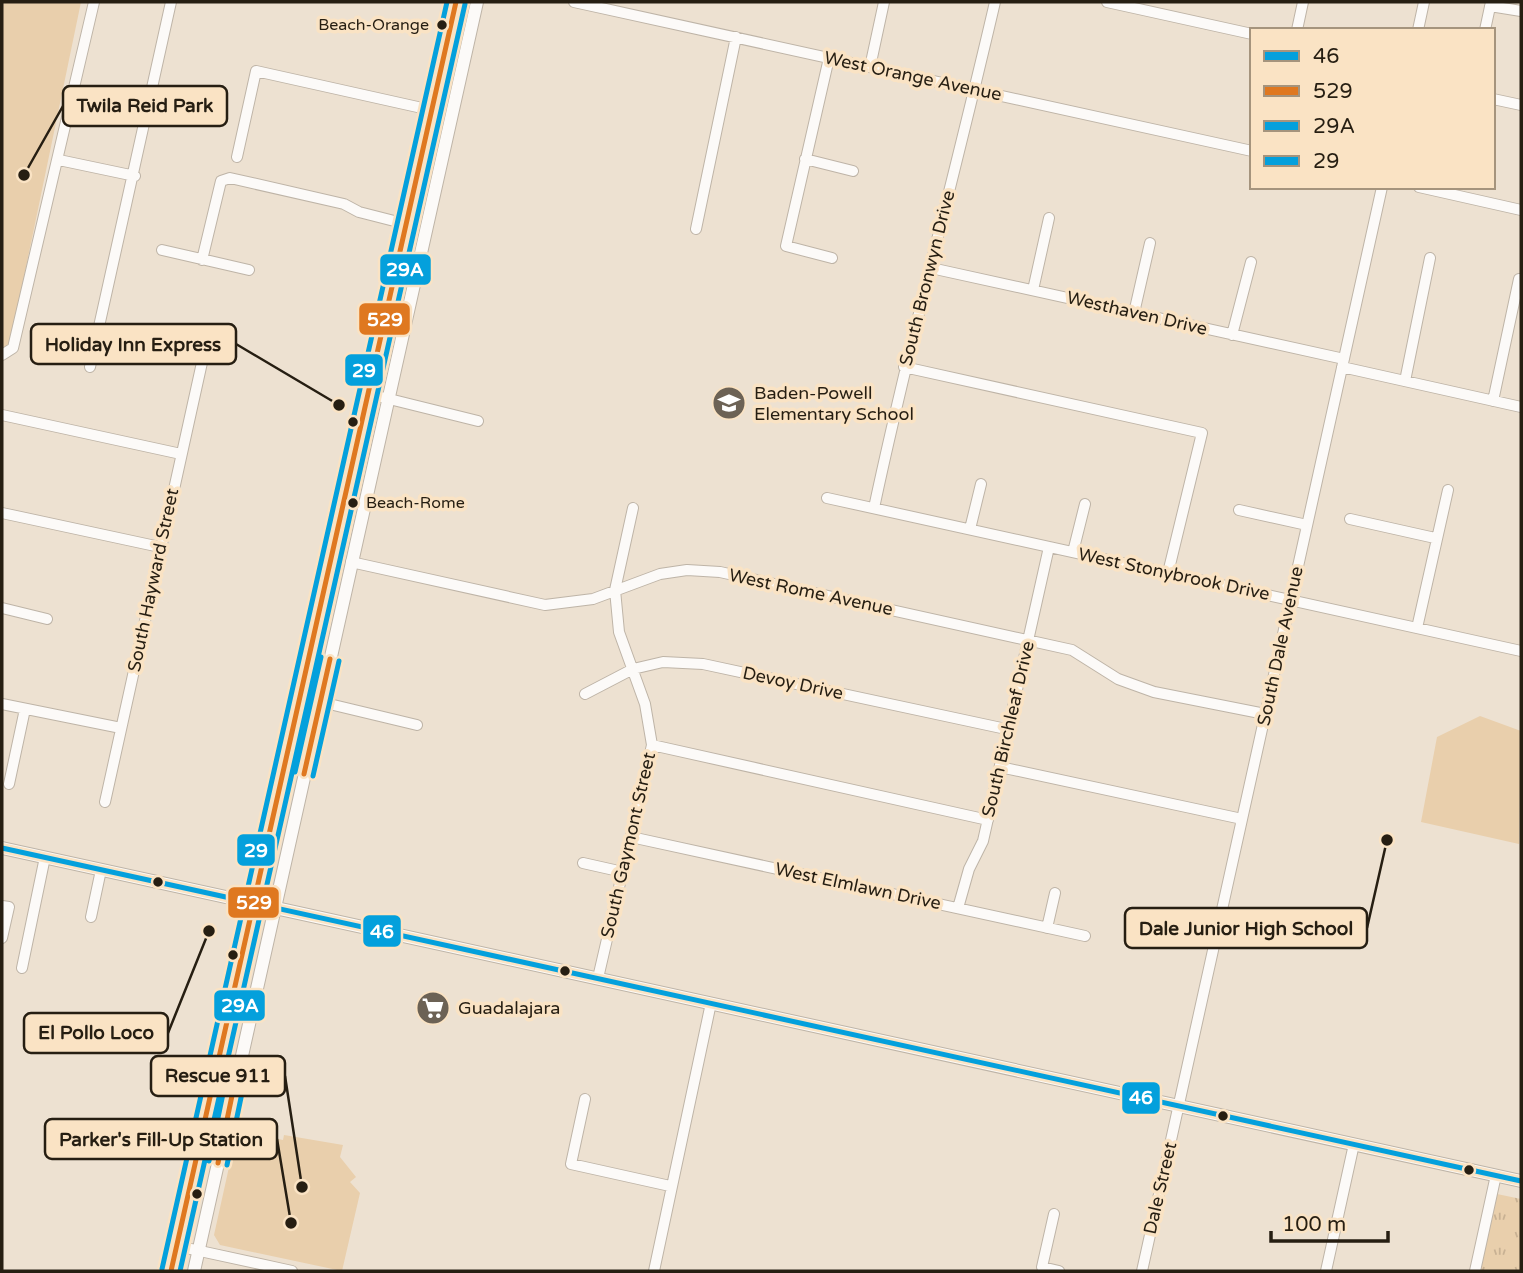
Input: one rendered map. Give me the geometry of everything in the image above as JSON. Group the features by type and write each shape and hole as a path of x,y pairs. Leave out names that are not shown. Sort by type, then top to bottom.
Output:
{"main road":[{"path":"171,1271 251,903 369,394 456,2"},
{"path":"194,1271 386,398 477,2"},
{"path":"2,848 1521,1181"}],"street":[{"path":"2,355 13,348 94,2"},
{"path":"90,367 135,176 171,2"},
{"name":"West Orange Avenue","path":"574,2 629,8 736,37 1250,150"},
{"path":"870,67 884,2"},
{"name":"South Bronwyn Drive","path":"874,508 904,367 931,268 995,2"},
{"path":"1107,2 1250,34"},
{"path":"1297,28 1303,2"},
{"path":"1418,28 1424,2"},
{"path":"1485,28 1491,4 1521,11"},
{"path":"696,229 736,37"},
{"path":"829,58 786,246 832,258"},
{"path":"237,157 256,71 431,110"},
{"path":"1495,99 1521,105"},
{"path":"805,159 853,171"},
{"path":"59,160 135,176"},
{"path":"202,260 221,181 230,178 344,204 359,212 406,224"},
{"name":"South Dale Avenue","path":"1178,1105 1382,189"},
{"path":"1428,189 1521,210"},
{"path":"1033,290 1049,218"},
{"path":"1133,313 1150,243"},
{"path":"162,250 248,270"},
{"path":"1405,381 1430,258"},
{"path":"1232,335 1251,262"},
{"name":"Westhaven Drive","path":"931,268 1232,335 1405,381 1521,407"},
{"path":"1493,401 1519,279"},
{"name":"South Hayward Street","path":"105,802 203,358"},
{"path":"904,367 1202,433 1168,573"},
{"path":"369,394 478,421"},
{"path":"2,415 181,454"},
{"path":"970,529 981,484"},
{"path":"1417,628 1435,538 1448,490"},
{"name":"West Stonybrook Drive","path":"827,498 1520,651"},
{"path":"1073,552 1085,504"},
{"name":"South Gaymont Street","path":"598,978 652,744 645,704 619,632 615,590 633,508"},
{"path":"1238,510 1307,525"},
{"path":"2,513 160,547"},
{"path":"1350,519 1435,538"},
{"name":"South Birchleaf Drive","path":"958,908 988,820 1006,729 1049,547"},
{"name":"West Rome Avenue","path":"351,562 545,605 593,599 660,574 720,572 1072,650 1118,679 1154,692 1265,714"},
{"path":"2,608 47,619"},
{"path":"1520,651 1521,638"},
{"name":"Devoy Drive","path":"585,694 633,669 663,662 703,664 1006,729"},
{"path":"321,702 417,725"},
{"path":"2,704 121,729"},
{"path":"9,783 25,709"},
{"path":"652,744 988,820"},
{"path":"1000,768 1242,819"},
{"name":"West Elmlawn Drive","path":"631,837 1085,936"},
{"path":"22,968 45,858"},
{"path":"583,863 623,872"},
{"path":"90,917 101,870"},
{"path":"1047,928 1055,893"},
{"path":"2,906 9,907 2,938"},
{"path":"654,1271 711,1003"},
{"path":"585,1099 571,1164 670,1186"},
{"name":"Dale Street","path":"1142,1271 1178,1105"},
{"path":"1326,1271 1354,1144"},
{"path":"1475,1271 1496,1175"},
{"path":"1054,1214 1042,1267 1059,1271"},
{"path":"177,1245 292,1271"}],"green space":[{"path":"2,2 81,2 9,349 2,348"},
{"path":"1480,716 1521,731 1519,844 1421,822 1437,737"},
{"path":"259,1128 267,1130 269,1137 283,1140 284,1135 343,1145 340,1157 356,1177 350,1182 360,1193 342,1271 220,1245 214,1235 235,1140 245,1135 254,1137"},
{"path":"1497,1194 1521,1199 1521,1271 1480,1271"}],"transit line":[{"name":"29","path":"162,1269 447,2"},
{"name":"529","path":"171,1271 456,2"},
{"name":"29A","path":"180,1271 465,4"},
{"name":"29","path":"295,772 321,657"},
{"name":"529","path":"304,774 330,659"},
{"name":"29A","path":"313,776 339,661"},
{"name":"46","path":"2,848 1521,1181"},
{"name":"29","path":"209,1161 230,1060"},
{"name":"529","path":"218,1163 239,1062"},
{"name":"29A","path":"227,1165 248,1064"}],"place":[{"name":"Beach-Orange","path":"442,25"},
{"name":"Twila Reid Park","path":"24,175"},
{"name":"Baden-Powell Elementary School","path":"729,403"},
{"name":"Holiday Inn Express","path":"339,405"},
{"name":"Beach-Rome","path":"353,503"},
{"name":"Dale Junior High School","path":"1387,840"},
{"name":"El Pollo Loco","path":"209,931"},
{"name":"Guadalajara","path":"433,1008"},
{"name":"Rescue 911","path":"302,1187"},
{"name":"Parker's Fill-Up Station","path":"291,1223"}]}
